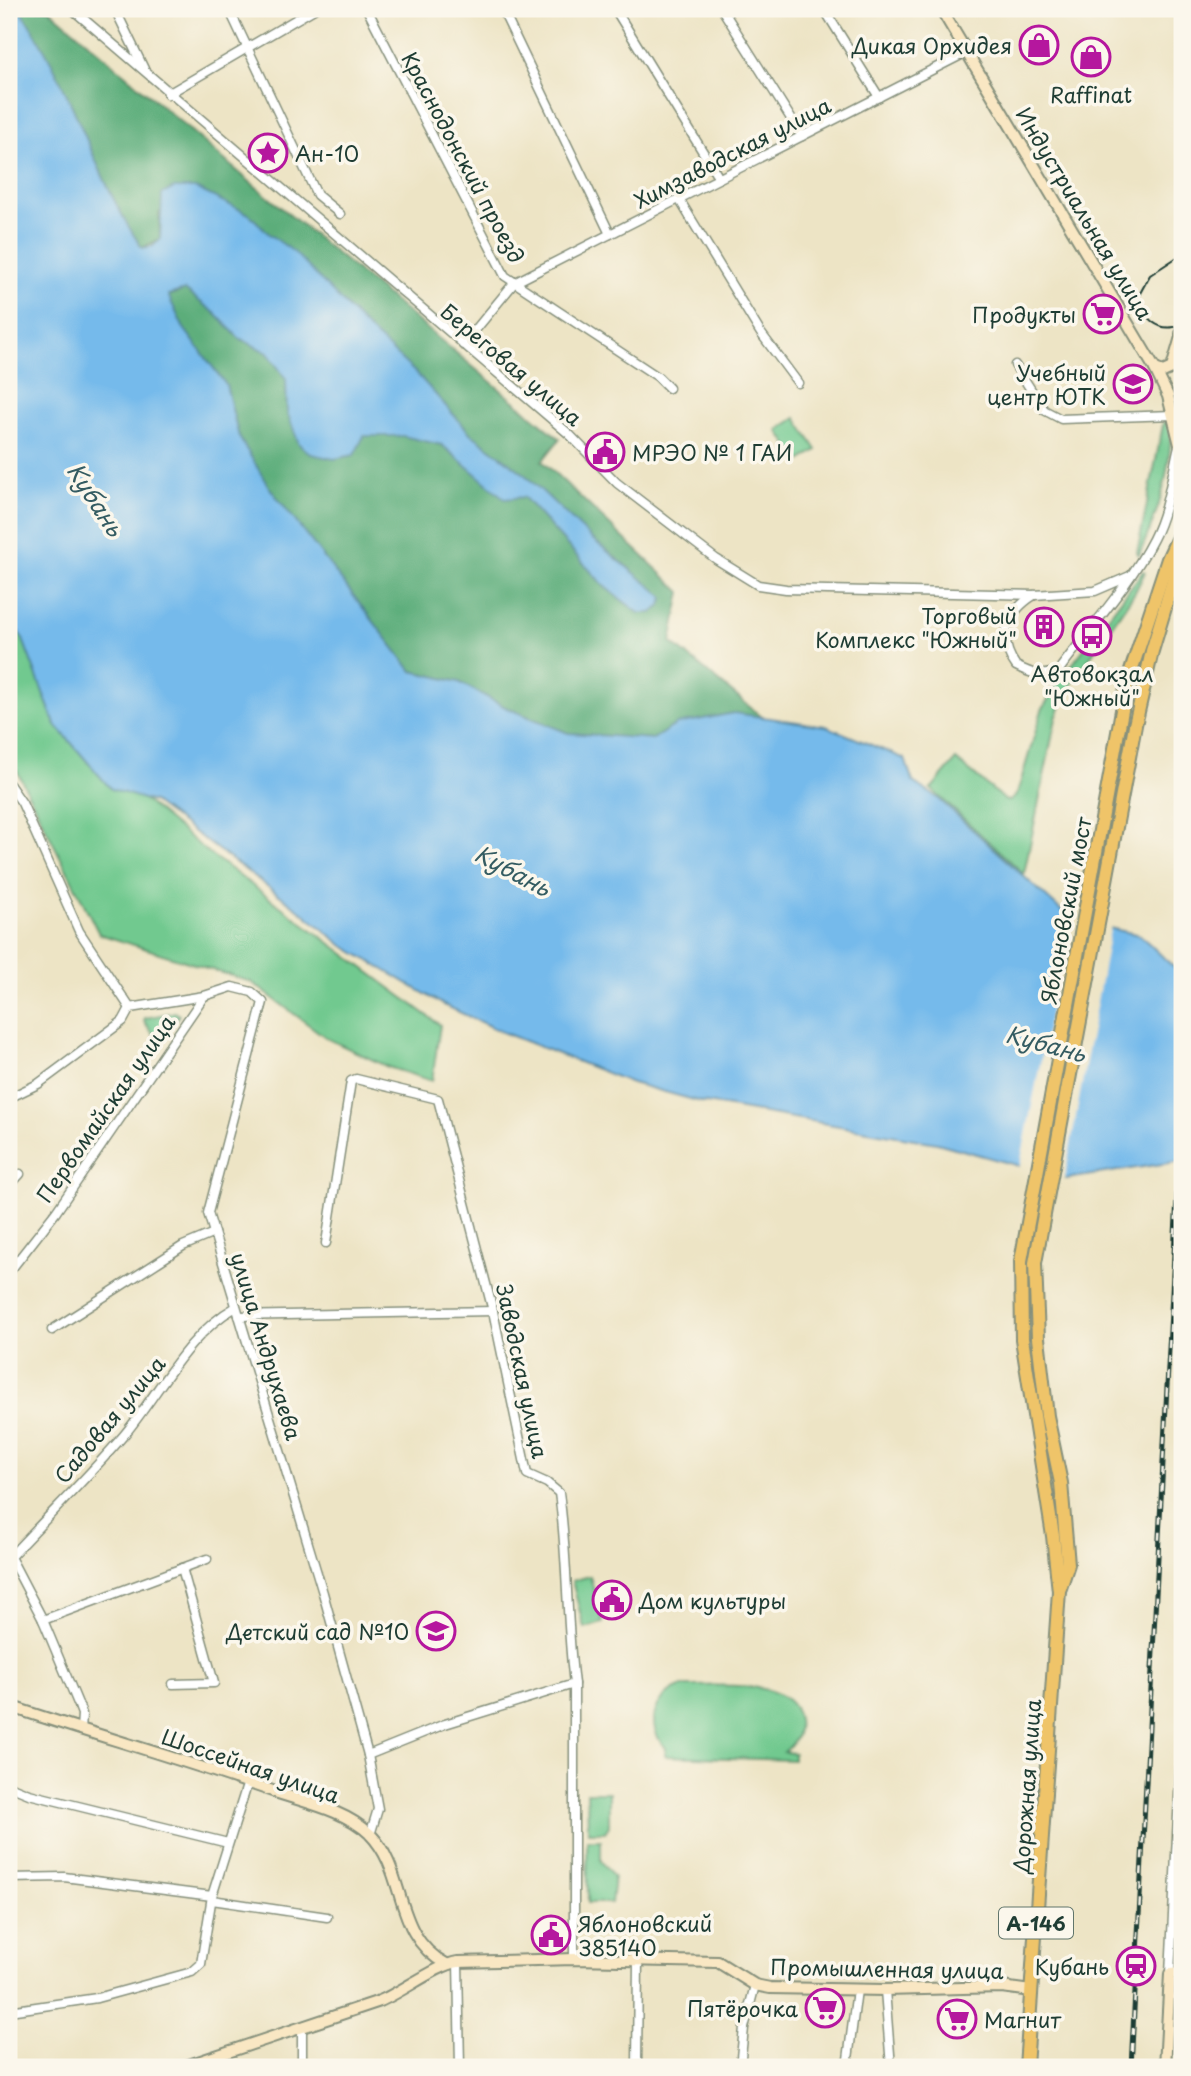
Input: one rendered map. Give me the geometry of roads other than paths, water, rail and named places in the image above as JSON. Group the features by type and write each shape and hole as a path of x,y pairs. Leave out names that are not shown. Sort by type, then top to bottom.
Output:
{"main road":[{"name":"Индустриальная улица","path":"941,9 1155,369 1178,412 1181,449"},
{"path":"1155,369 1163,372 1172,368 1182,334"},
{"path":"1182,334 1182,348"},
{"name":"Яблоновский мост","path":"1022,1339 1021,1261 1127,683 1168,559 1182,529"},
{"name":"Яблоновский мост","path":"1038,1338 1035,1263 1042,1215 1054,1172 1131,742 1152,651 1182,551"},
{"name":"Дорожная улица","path":"1038,1338 1047,1416 1061,1483 1068,1564 1059,1591"},
{"name":"Дорожная улица","path":"1022,1339 1054,1536 1059,1591 1026,2067"},
{"name":"Шоссейная улица","path":"9,1706 333,1812 370,1835 383,1853 413,1934 423,1948 452,1963"},
{"name":"Промышленная улица","path":"452,1963 574,1959 718,1962 755,1985 857,1990 1002,1987 1031,1991"},
{"path":"183,2067 399,1993 452,1963"},
{"path":"1165,2067 1170,1974 1182,1973"}],"street":[{"name":"Береговая улица","path":"72,9 168,94 569,434 617,483 707,552 758,585 786,589 1034,596 1105,588 1130,576"},
{"path":"115,9 147,75"},
{"path":"229,9 317,195 340,214"},
{"path":"168,94 314,9"},
{"name":"Краснодонский проезд","path":"367,9 505,276 514,284"},
{"path":"502,9 610,234"},
{"path":"614,9 719,178"},
{"path":"722,9 802,136"},
{"path":"824,9 879,97"},
{"name":"Химзаводская улица","path":"463,345 514,284 967,52"},
{"path":"679,199 760,331 798,383"},
{"path":"514,284 522,286 647,369 669,388"},
{"path":"1015,365 1044,410 1060,419 1178,412"},
{"path":"1034,596 1016,610 1009,621 1005,640 1016,666 1038,675 1059,670 1130,576 1153,539 1165,510 1181,449"},
{"path":"1086,591 1097,598 1102,611"},
{"path":"9,784 22,803 79,931 130,1009 123,1021 38,1084 9,1098"},
{"name":"улица Андрухаева","path":"130,1009 204,996 232,986 252,992 263,1002 208,1213 323,1593 368,1755 377,1809 370,1835"},
{"name":"Первомайская улица","path":"9,1272 56,1212 204,996"},
{"name":"Заводская улица","path":"326,1243 351,1081 356,1079 438,1099 494,1311 527,1474 547,1483 559,1493 565,1532 569,1642 574,1684 574,1959"},
{"path":"9,1186 20,1174"},
{"path":"52,1330 183,1246 214,1233"},
{"name":"Садовая улица","path":"9,1556 124,1435 199,1336 217,1317 236,1307"},
{"path":"239,1316 494,1311"},
{"path":"9,1556 43,1620 79,1706 81,1730"},
{"path":"43,1620 207,1559"},
{"path":"173,1684 214,1683 182,1567"},
{"path":"368,1755 445,1724 574,1684"},
{"path":"1170,1974 1182,1735"},
{"path":"9,2011 97,1998 192,1972 201,1964 212,1898 248,1782"},
{"path":"9,1786 29,1794 228,1843"},
{"path":"9,1878 64,1877 327,1917"},
{"path":"638,1960 638,2067"},
{"path":"452,1963 460,2067"},
{"path":"740,2067 744,2028 755,1985"},
{"path":"847,2067 857,1990"},
{"path":"884,1990 891,2067"},
{"path":"302,2028 302,2067"}],"water":[{"name":"Кубань","path":"9,9 19,9 54,67 109,190 142,248 153,246 160,239 162,194 174,188 195,188 249,214 269,234 294,252 368,329 418,375 470,433 522,472 591,538 664,597 660,607 651,613 639,613 605,587 524,497 505,499 442,445 403,436 364,436 354,455 334,459 311,454 299,444 287,412 286,379 268,353 239,338 215,313 185,290 168,295 183,327 226,385 239,437 269,487 412,671 459,682 507,708 568,733 653,739 677,724 734,713 826,726 905,759 913,782 938,798 1064,913 1100,926 1140,935 1182,975 1182,1161 1066,1179 937,1143 701,1102 632,1083 502,1032 444,1005 342,945 301,911 153,802 111,789 55,724 22,637 9,620"}],"tram line":[{"path":"1182,254 1150,275 1139,295 1143,311 1153,322 1166,327 1182,324"}],"railway":[{"path":"1131,2067 1182,1103"}],"place":[{"name":"Дикая Орхидея","path":"1039,45"},
{"name":"Raffinat","path":"1091,57"},
{"name":"Ан-10","path":"268,153"},
{"name":"Продукты","path":"1103,314"},
{"name":"Учебный центр ЮТК","path":"1133,384"},
{"name":"МРЭО № 1 ГАИ","path":"605,452"},
{"name":"Торговый Комплекс \"Южный\"","path":"1044,627"},
{"name":"Автовокзал \"Южный\"","path":"1092,636"},
{"name":"Дом культуры","path":"612,1600"},
{"name":"Детский сад №10","path":"436,1631"},
{"name":"Яблоновский 385140","path":"551,1935"},
{"name":"Кубань","path":"1136,1966"},
{"name":"Пятёрочка","path":"825,2008"},
{"name":"Магнит","path":"957,2019"}]}
